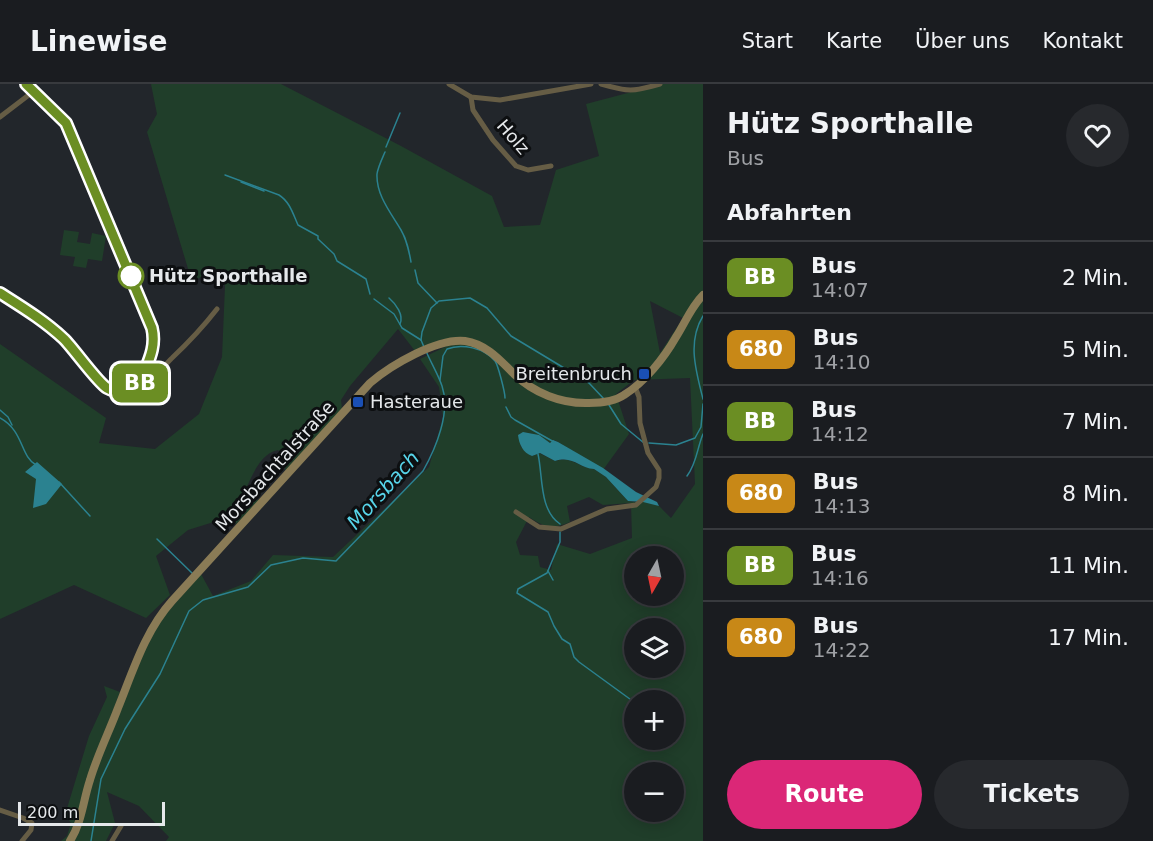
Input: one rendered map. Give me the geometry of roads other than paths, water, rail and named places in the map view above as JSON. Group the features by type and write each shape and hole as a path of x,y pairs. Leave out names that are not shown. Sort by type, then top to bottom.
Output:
{"main road":[{"name":"Morsbachtalstraße","path":"70,841 79,823 90,778 143,646 166,608 370,383 394,365 426,350 454,342 471,342 498,357 517,377 539,392 565,401 603,403 614,401 635,387 665,353 691,309 703,295"}],"street":[{"path":"0,293 32,313 57,333 105,387 119,392 129,390 140,383 152,354 154,341 152,328 66,123 26,84"},
{"name":"Holz","path":"449,84 471,97 500,100 591,84"},
{"path":"601,84 639,91 660,84"},
{"path":"0,117 34,91"},
{"name":"Holz","path":"471,97 473,110 493,140 513,163 528,170 551,166"},
{"path":"140,383 146,385 151,382 171,359 195,338 217,309"},
{"path":"516,512 540,526 561,529 607,509 632,507 656,487 659,471 645,443 639,420 639,397 635,387"},
{"path":"0,810 32,823 31,830 22,841"},
{"path":"112,841 121,826"}],"water":[{"path":"523,432 539,435 550,443 553,440 558,442 603,468 636,492 657,502 659,506 628,501 606,477 594,469 567,460 555,461 540,453 529,455 519,442 518,435"},
{"path":"37,462 62,484 46,504 33,508 36,479 25,472"}],"waterway":[{"path":"386,147 400,113"},
{"path":"385,152 379,166 377,182 385,204 405,238 411,262"},
{"path":"225,175 283,198 291,208 298,225 318,236 318,239 334,254 337,261 366,279 370,294"},
{"path":"241,182 264,191"},
{"path":"415,270 418,283 437,303"},
{"path":"389,298 400,313 400,324"},
{"name":"Morsbach","path":"424,347 421,340 422,332 431,308 439,301 470,298 487,308 511,336 589,383 604,399"},
{"path":"374,299 394,314 402,328 421,340"},
{"name":"Morsbach","path":"703,316 698,326 694,346 694,357 703,399"},
{"path":"440,380 443,356 447,349 472,348 485,353 495,361 505,398"},
{"name":"Morsbach","path":"91,841 101,779 125,729 160,674 189,611 203,600 248,587 271,565 303,558 336,561 423,471 441,430 445,407 439,377 426,351"},
{"name":"Morsbach","path":"649,443 676,445 695,438 701,427 703,404"},
{"name":"Morsbach","path":"609,405 621,424 644,443"},
{"path":"506,407 515,420 554,442"},
{"path":"0,410 8,417 12,425"},
{"path":"0,418 14,430 27,456 36,465"},
{"path":"687,476 695,461 703,434"},
{"path":"538,454 545,502 553,518 560,524"},
{"path":"59,482 90,516"},
{"path":"560,532 560,542 547,573 518,589 517,593 548,612 562,639 570,644 574,657 624,695"},
{"path":"157,539 193,574"},
{"path":"548,571 553,580"}],"place":[{"name":"Hütz Sporthalle","path":"131,276"},
{"name":"Breitenbruch","path":"644,374"},
{"name":"Hasteraue","path":"358,402"}]}
